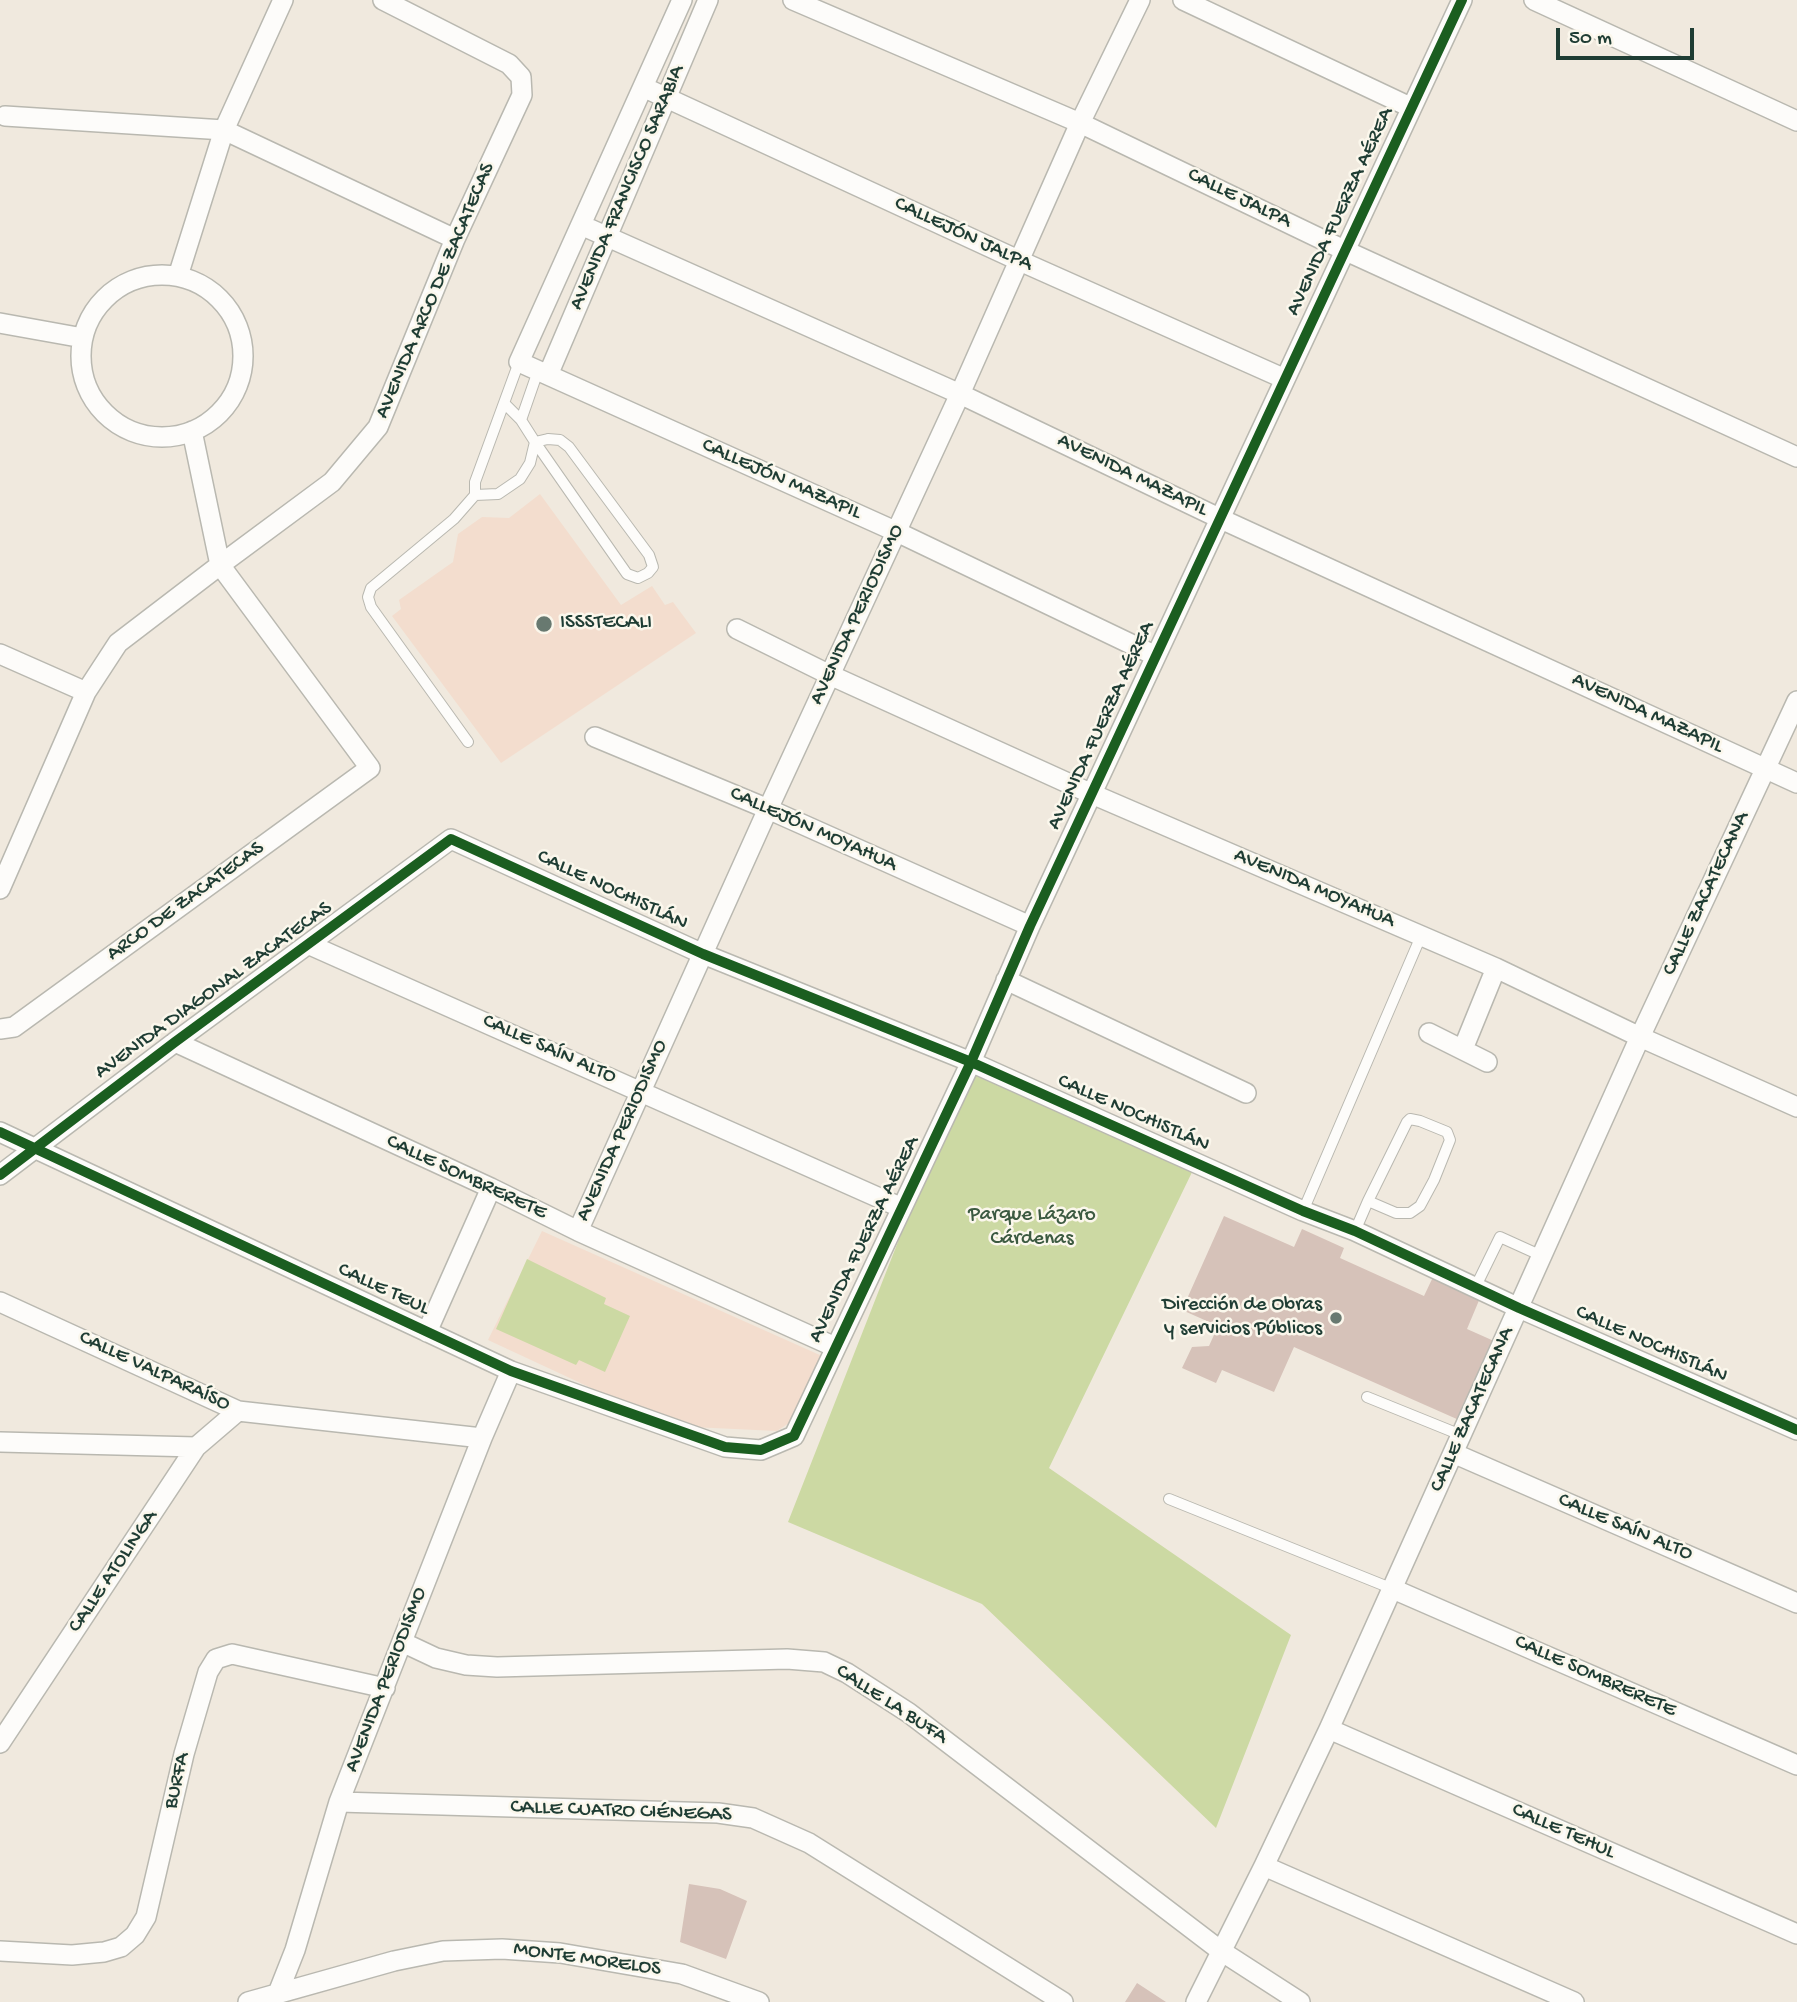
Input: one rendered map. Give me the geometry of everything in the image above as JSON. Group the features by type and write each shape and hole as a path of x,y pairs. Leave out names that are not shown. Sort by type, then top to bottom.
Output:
{"street":[{"path":"178,276 224,130 283,0"},
{"name":"AVENIDA ARCO DE ZACATECAS","path":"220,565 332,482 378,427 455,239 522,95 521,77 509,64 383,0"},
{"name":"AVENIDA FRANCISCO SARABIA","path":"519,362 682,0"},
{"name":"AVENIDA FRANCISCO SARABIA","path":"543,373 607,237 708,0"},
{"name":"CALLE JALPA","path":"793,0 1080,123 1344,250 1797,457"},
{"name":"AVENIDA PERIODISMO","path":"578,1231 768,809 960,394 1080,123 1140,0"},
{"path":"1183,0 1410,107"},
{"name":"AVENIDA FUERZA AÉREA","path":"761,1450 794,1436 971,1062 1030,926 1462,0"},
{"path":"1534,0 1797,121"},
{"name":"CALLEJÓN JALPA","path":"643,87 1020,261 1286,379"},
{"path":"5,116 224,130 455,239"},
{"name":"AVENIDA MAZAPIL","path":"581,225 960,394 1221,519 1797,783"},
{"path":"153,275 178,276 202,285 223,301 237,323 243,348 242,374 232,398 215,418 192,431 168,437 142,435 120,425 100,409 87,387 81,363 83,338 92,315 108,295 129,282 153,275"},
{"path":"0,323 83,338"},
{"name":"CALLEJÓN MAZAPIL","path":"519,362 897,532 1156,656"},
{"path":"0,889 7,851 86,692 118,643 220,565 192,431"},
{"name":"ARCO DE ZACATECAS","path":"0,1029 13,1027 370,768 220,565"},
{"name":"AVENIDA MOYAHUA","path":"737,628 830,675 1092,794 1496,968 1640,1037 1797,1107"},
{"path":"0,654 86,692"},
{"name":"CALLE ZACATECANA","path":"1196,2002 1329,1729 1640,1037 1797,701"},
{"name":"CALLEJÓN MOYAHUA","path":"595,737 768,809 1030,926"},
{"name":"CALLE NOCHISTLÁN","path":"451,839 703,954 971,1062 1797,1430"},
{"name":"AVENIDA DIAGONAL ZACATECAS","path":"0,1175 174,1042 310,945 451,839"},
{"name":"CALLE SAÍN ALTO","path":"310,945 902,1208"},
{"path":"1463,1049 1496,968"},
{"path":"1006,980 1246,1093"},
{"path":"1430,1033 1487,1062"},
{"name":"CALLE SOMBRERETE","path":"174,1042 578,1231 835,1346"},
{"name":"CALLE TEUL","path":"0,1132 511,1371 724,1447 761,1450"},
{"path":"427,1332 491,1188"},
{"name":"CALLE VALPARAÍSO","path":"0,1302 238,1411 482,1438"},
{"name":"AVENIDA PERIODISMO","path":"278,1993 295,1950 339,1802 482,1438 511,1371"},
{"name":"CALLE ATOLINGA","path":"0,1743 196,1447 238,1411"},
{"path":"2,1448 196,1447"},
{"name":"CALLE SAÍN ALTO","path":"1453,1453 1797,1603"},
{"name":"CALLE SOMBRERETE","path":"1393,1589 1797,1765"},
{"name":"CALLE LA BUFA","path":"402,1642 436,1658 466,1665 497,1667 787,1659 824,1662 847,1673 909,1713 1221,1951 1300,2002"},
{"name":"BURFA","path":"0,1951 72,1955 104,1952 121,1947 135,1935 146,1917 184,1754 208,1672 216,1659 232,1654 385,1688"},
{"name":"CALLE TEHUL","path":"1329,1729 1797,1934"},
{"name":"CALLE CUATRO CIÉNEGAS","path":"339,1802 718,1812 753,1818 808,1843 1063,2002"},
{"path":"1264,1866 1574,2002"},
{"name":"MONTE MORELOS","path":"248,2002 394,1961 443,1951 502,1949 560,1953 682,1974 759,2002"}],"lane":[{"path":"468,742 371,607 368,597 371,588 454,519 475,495 475,482 519,362"},
{"path":"521,421 543,373"},
{"path":"503,403 521,421 535,442 627,574 638,578 648,573 653,566 649,555 569,447 560,440 535,442"},
{"path":"475,495 498,494 520,479 530,463 535,442"},
{"path":"1303,1211 1421,936"},
{"path":"1355,1231 1367,1201 1407,1122 1410,1119 1420,1121 1447,1132 1450,1140 1420,1206 1410,1213 1396,1213 1367,1201"},
{"path":"1475,1288 1500,1237 1542,1256"},
{"path":"1367,1398 1461,1435"},
{"path":"1169,1499 1393,1589"}],"shaded area":[{"name":"ISSSTECALI","path":"540,494 621,605 652,586 665,605 673,602 696,633 501,763 392,616 401,609 399,600 453,562 458,534 482,517 509,518"},
{"path":"542,1231 822,1356 792,1421 777,1431 692,1427 602,1393 488,1340"}],"green space":[{"name":"Parque Lázaro Cárdenas","path":"967,1066 1195,1166 1049,1468 1291,1635 1216,1828 982,1604 788,1522"},
{"path":"527,1259 606,1298 604,1304 630,1316 605,1372 579,1360 576,1365 496,1329"}],"building":[{"name":"Dirección de Obras y servicios Públicos","path":"1224,1216 1294,1247 1302,1229 1344,1248 1340,1258 1424,1296 1433,1277 1480,1298 1467,1329 1494,1341 1459,1420 1294,1347 1274,1392 1222,1370 1216,1383 1182,1368 1192,1347 1209,1346 1218,1326 1182,1310"},
{"path":"689,1884 720,1889 747,1901 726,1959 680,1942"},
{"path":"1137,1983 1166,2002 1125,2002"}],"cycle path":[{"path":"0,1132 511,1371 725,1447 761,1450 794,1436 971,1062 1030,926 1462,0"},
{"path":"0,1175 175,1042 451,839 703,954 971,1062 1797,1430"}],"place":[{"name":"ISSSTECALI","path":"544,624"},
{"name":"Dirección de Obras y servicios Públicos","path":"1336,1318"}]}
